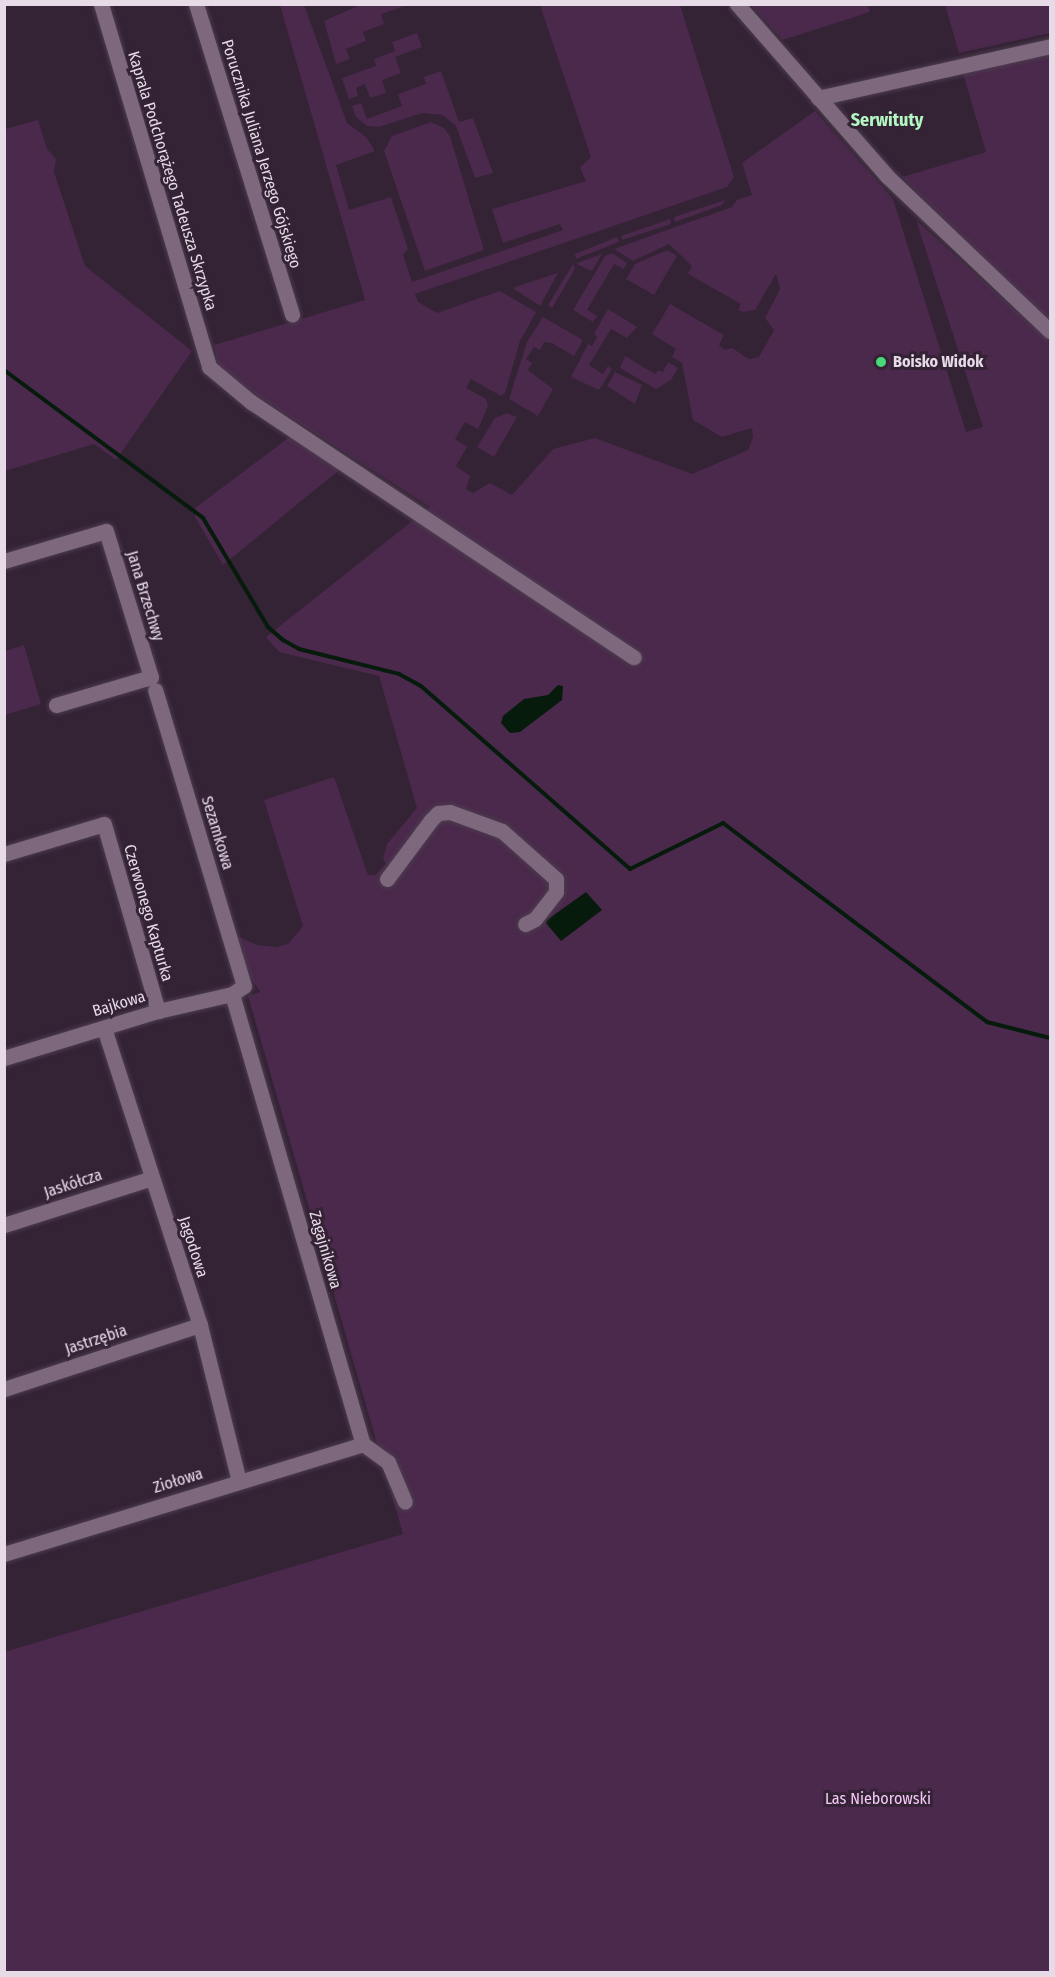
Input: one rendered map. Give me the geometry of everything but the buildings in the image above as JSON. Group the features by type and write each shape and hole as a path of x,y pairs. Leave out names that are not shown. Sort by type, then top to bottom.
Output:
{"street":[{"name":"Kaprala Podchorążego Tadeusza Skrzypka","path":"101,4 209,367 251,402 634,657"},
{"name":"Porucznika Juliana Jerzego Gójskiego","path":"196,4 292,314"},
{"path":"737,4 818,98 935,224 1050,331"},
{"path":"818,98 1050,46"},
{"name":"Jana Brzechwy","path":"4,561 106,531 151,677 56,705"},
{"name":"Sezamkowa","path":"156,690 238,990"},
{"path":"387,879 431,820 438,813 450,812 502,831 558,882 558,888 535,919 525,924"},
{"name":"Czerwonego Kapturka","path":"4,854 104,824 158,1011"},
{"name":"Bajkowa","path":"4,1058 158,1011 238,990"},
{"name":"Zagajnikowa","path":"238,990 363,1444"},
{"name":"Jagodowa","path":"104,1028 200,1325 239,1480"},
{"name":"Jaskółcza","path":"4,1225 152,1178"},
{"name":"Jastrzębia","path":"4,1389 200,1325"},
{"path":"363,1444 388,1462 405,1502"},
{"name":"Ziołowa","path":"4,1554 239,1480 363,1444"}],"green space":[{"path":"362,4 408,5 381,14 384,24 363,32 366,41 346,49 350,59 336,64 324,21"},
{"name":"Las Nieborowski","path":"280,5 304,5 347,123 366,137 375,151 336,165 349,210 391,197 408,249 403,255 412,282 563,230 560,224 503,243 492,209 586,181 580,167 591,157 540,5 680,5 734,177 727,187 415,294 418,302 437,313 500,291 536,312 520,341 505,393 501,396 471,379 466,388 486,399 488,406 478,429 465,422 455,439 467,447 456,466 470,476 466,489 473,493 490,483 512,495 553,449 595,438 692,474 748,450 753,437 752,428 722,437 693,420 682,363 672,357 676,349 652,334 670,304 724,335 719,345 725,350 732,348 749,359 759,357 774,330 765,318 780,289 776,274 755,310 743,312 738,310 741,304 688,274 692,266 669,244 633,261 614,249 732,207 737,200 752,195 742,163 815,111 893,199 966,432 983,427 916,220 1050,342 1050,1972 5,1972 4,1652 403,1534 248,996 260,992 246,969 235,935 257,945 276,947 288,944 303,926 264,800 334,777 368,875 375,875 386,864 383,859 387,844 417,808 379,676 279,652 266,637 430,507 220,372 214,345 365,300"},
{"path":"751,5 868,5 870,12 783,40"},
{"path":"945,5 1050,5 1050,33 959,53"},
{"path":"417,33 422,47 395,57 401,73 382,80 386,93 370,98 365,84 356,88 358,96 349,99 342,78 376,66 374,59 395,51 392,42"},
{"path":"1050,54 1050,323 902,177 986,152 963,73"},
{"path":"441,71 459,122 473,118 493,173 475,178 456,126 443,115 422,113 379,127 367,126 356,117 352,106 361,103 367,119 402,106 398,94 426,84 424,77"},
{"path":"38,120 47,149 56,159 54,172 85,266 192,351 116,460 94,444 5,471 5,129"},
{"path":"431,122 444,128 450,136 484,250 425,271 384,151 392,136"},
{"path":"725,200 722,205 675,222 674,217"},
{"path":"670,219 671,224 622,240 621,236"},
{"path":"617,237 619,242 576,259 574,254"},
{"path":"667,250 677,256 654,295 626,279 635,264"},
{"path":"612,253 627,263 624,269 614,264 587,310 597,316 593,322 573,310 605,256"},
{"path":"602,254 592,271 577,263"},
{"path":"573,264 575,269 552,308 548,305"},
{"path":"558,273 540,306 514,289 515,287"},
{"path":"608,309 637,327 627,338 611,329 589,365 603,374 608,366 612,369 599,390 571,377 588,344 592,346 597,337 594,334"},
{"path":"543,317 583,340 574,356 552,343 544,342 540,350 534,347 526,359 532,363 528,370 553,389 538,416 509,399 527,342"},
{"path":"625,356 655,374 658,370 663,372 668,362 678,368 671,380 656,389 620,368"},
{"path":"615,372 642,385 635,404 607,386"},
{"path":"507,413 517,417 494,457 477,447 495,418"},
{"path":"291,436 344,466 223,565 195,517 195,508"},
{"path":"24,645 41,704 5,715 5,651"}],"shaded area":[{"path":"558,685 563,686 562,700 520,732 510,733 501,723 503,716 524,699 548,695"},
{"path":"586,892 602,910 561,941 546,923 547,920"}],"waterway":[{"path":"4,370 203,518 268,627 283,640 299,649 399,674 421,686 630,869 723,823 987,1022 1050,1038"}],"place":[{"name":"Boisko Widok","path":"881,362"}],"district":[{"name":"Serwituty","path":"887,120"}]}
